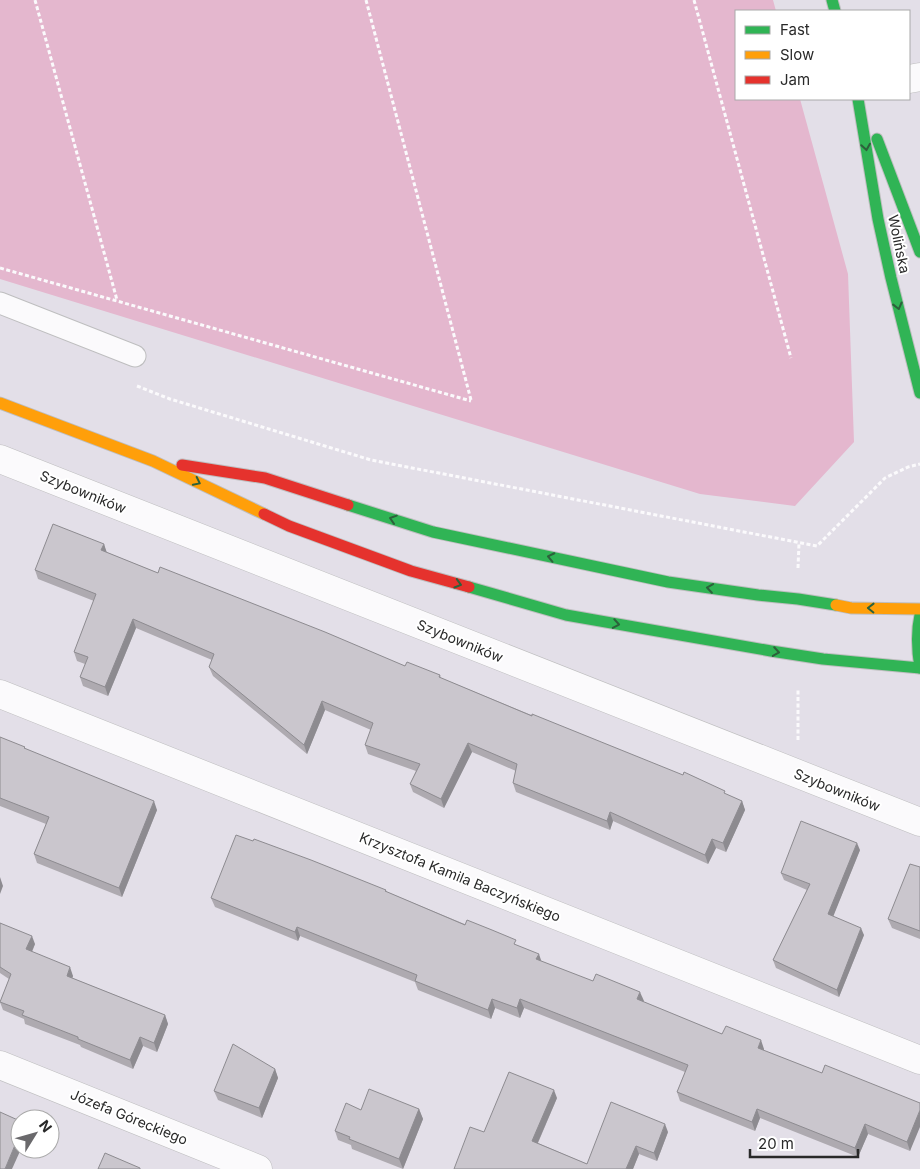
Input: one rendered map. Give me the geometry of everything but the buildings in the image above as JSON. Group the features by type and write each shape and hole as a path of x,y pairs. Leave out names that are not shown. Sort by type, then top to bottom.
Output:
{"main road":[{"name":"Wolińska","path":"860,100 920,252"},
{"name":"Wolińska","path":"860,100 884,244 920,393"},
{"path":"0,403 153,461 289,526 412,571 566,615 823,659 920,668 916,648 920,616"},
{"path":"153,461 265,478 433,532 668,582 852,608 920,609"}],"street":[{"name":"Szybowników","path":"0,459 920,822"},
{"name":"Krzysztofa Kamila Baczyńskiego","path":"0,694 920,1060"},
{"name":"Józefa Góreckiego","path":"0,1065 258,1169"}],"lane":[{"path":"0,303 135,356"}],"path":[{"path":"35,0 117,300"},
{"path":"0,268 471,401 366,0"},
{"path":"694,0 791,358"},
{"path":"134,385 170,399 371,460 817,546 885,478 908,467 920,464"}],"shaded area":[{"path":"0,0 773,0 776,10 735,10 735,100 800,100 848,274 854,442 795,506 700,494 0,279"}],"traffic: fast":[{"path":"832,0 835,10"},
{"path":"858,100 878,219 920,393"},
{"path":"877,139 920,252"},
{"path":"348,505 433,532 668,582 836,605"},
{"path":"469,587 566,615 823,659 920,668"},
{"path":"920,615 917,641 920,668"}],"traffic: slow":[{"path":"0,403 153,461 264,514"},
{"path":"836,605 851,608 920,609"}],"traffic: jam":[{"path":"182,465 265,478 348,505"},
{"path":"264,514 289,526 411,571 469,587"}]}
